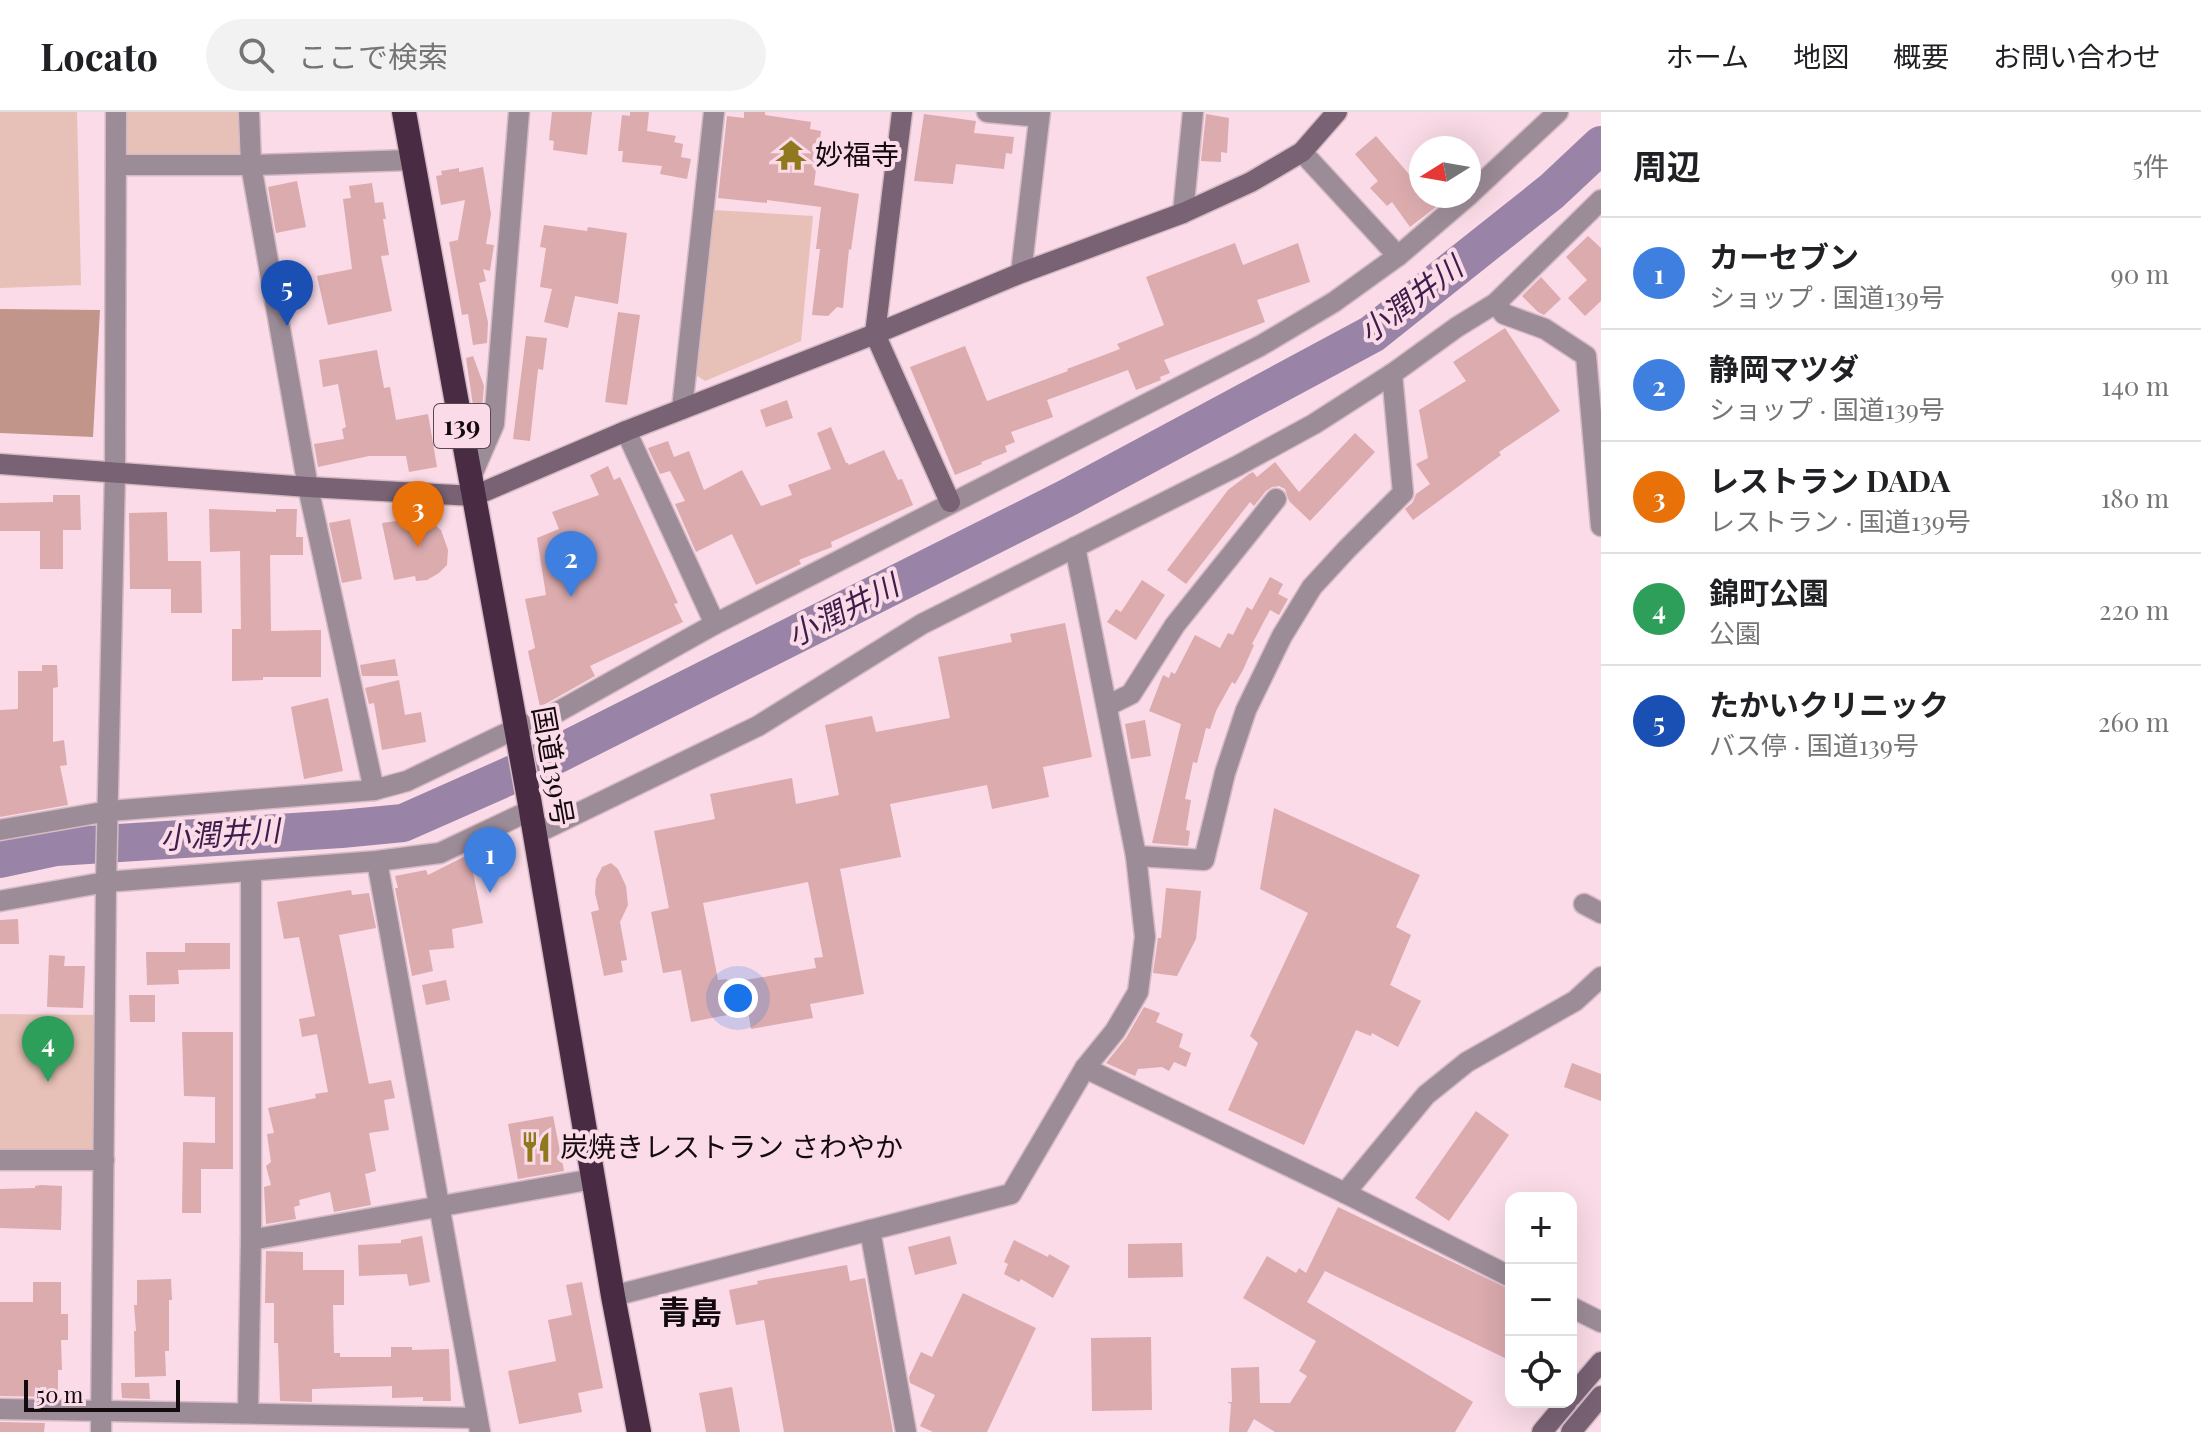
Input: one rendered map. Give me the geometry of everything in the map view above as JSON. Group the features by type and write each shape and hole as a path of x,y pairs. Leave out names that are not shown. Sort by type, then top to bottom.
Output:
{"highway":[{"name":"国道139号","path":"404,112 639,1432"}],"street":[{"path":"101,1422 106,882 115,472 116,112"},
{"path":"249,112 251,165 308,487 374,790"},
{"path":"472,486 494,424 519,112"},
{"path":"682,409 714,112"},
{"path":"902,112 875,334 950,502"},
{"path":"987,112 1040,115 1021,273"},
{"path":"1183,213 1193,112"},
{"path":"0,464 308,487 472,486 626,431 875,334 1021,273 1183,213 1251,182 1302,152 1337,112"},
{"path":"1481,183 1558,112"},
{"path":"1302,152 1398,256"},
{"path":"116,165 412,160"},
{"path":"0,901 106,882 377,861 440,853 531,814 758,726 922,624 1237,466 1314,424 1496,303 1601,200"},
{"path":"0,830 109,811 374,790 407,781 516,734 715,624 1260,346 1334,302 1398,256 1453,208"},
{"path":"1496,303 1504,314 1545,329 1586,356 1601,526"},
{"path":"1136,856 1204,860 1225,773 1246,710 1282,636 1312,587 1403,493 1392,374"},
{"path":"626,431 715,624"},
{"path":"1107,706 1131,694 1175,625 1276,499"},
{"path":"613,1296 1011,1194 1085,1068 1115,1031 1138,992 1145,937 1136,856 1075,547"},
{"path":"0,1409 101,1422 248,1413 478,1425 377,861"},
{"path":"248,1413 251,871"},
{"path":"1345,1193 1426,1095 1467,1062 1575,1001 1601,977"},
{"path":"1085,1068 1505,1274"},
{"path":"0,1160 104,1160"},
{"path":"251,1240 593,1179"},
{"path":"870,1230 906,1432"},
{"path":"1577,1310 1601,1322"},
{"path":"1577,1390 1601,1362"},
{"path":"1571,1432 1601,1396"},
{"path":"1542,1432 1562,1408"}],"shaded area":[{"path":"0,112 77,112 81,285 0,288"},
{"path":"121,112 244,112 247,160 123,159"},
{"path":"714,210 813,216 801,341 705,381 693,373"},
{"path":"0,309 100,310 93,437 0,433"},
{"path":"0,1014 96,1015 94,1148 87,1155 0,1153"}],"building":[{"path":"552,112 592,112 587,155 553,150 554,141 549,140"},
{"path":"630,112 649,112 647,131 676,136 674,142 683,144 681,157 691,159 687,179 660,174 662,166 622,162 623,151 618,151 622,115 630,116"},
{"path":"744,112 765,112 765,115 811,122 810,129 821,131 814,185 859,194 843,308 837,307 828,316 812,315 820,249 816,249 821,207 718,198 727,116 744,118"},
{"path":"924,114 976,121 974,133 1014,137 1012,154 1006,153 1004,169 956,164 953,184 914,181"},
{"path":"1206,114 1229,118 1227,153 1221,152 1221,162 1201,161"},
{"path":"1376,136 1409,174 1409,208 1435,208 1410,227 1392,202 1387,206 1370,188 1378,181 1355,154"},
{"path":"483,167 491,214 486,244 494,245 490,271 483,269 486,281 479,283 488,322 487,343 473,345 468,314 462,315 449,242 458,240 465,200 441,205 436,176 442,175 441,171 459,168 459,172"},
{"path":"297,181 306,227 276,233 268,187"},
{"path":"372,183 375,203 383,202 386,219 383,219 389,255 381,256 392,311 328,325 317,276 352,269 343,199 351,198 349,186"},
{"path":"544,225 627,233 618,304 575,296 568,328 544,322 552,289 540,287 546,248 540,247"},
{"path":"1588,236 1601,248 1601,301 1585,316 1568,298 1587,280 1566,257"},
{"path":"1235,243 1243,265 1298,243 1310,282 1257,300 1265,322 1164,360 1170,373 1160,377 1161,380 1136,390 1128,370 1047,400 1053,417 1011,432 1015,442 1005,446 1007,452 955,475 910,367 965,346 987,401 1068,371 1120,349 1117,344 1164,325 1146,277"},
{"path":"1541,277 1561,299 1544,315 1522,296"},
{"path":"618,312 640,315 627,405 605,402"},
{"path":"1505,328 1560,411 1499,452 1501,455 1413,520 1405,509 1416,494 1430,484 1416,464 1428,458 1419,410 1466,381 1453,362"},
{"path":"526,336 547,338 543,370 538,369 530,441 513,439"},
{"path":"377,350 384,388 390,387 396,420 428,414 437,467 409,472 406,456 369,456 318,467 314,444 344,439 342,429 346,427 338,384 323,387 319,360"},
{"path":"473,356 484,386 481,421 476,426 466,358"},
{"path":"787,400 793,418 766,427 760,410"},
{"path":"831,427 849,465 884,450 913,505 831,542 832,547 799,560 801,564 756,585 732,534 696,552 675,504 685,501 670,471 660,474 648,448 668,441 674,457 689,451 704,490 742,470 761,506 792,495 788,485 831,469 817,433"},
{"path":"1355,433 1375,452 1310,521 1289,501 1285,489 1272,487 1254,506 1250,502 1186,584 1167,570 1228,490 1249,474 1253,472 1257,477 1275,462 1299,492"},
{"path":"608,466 614,480 620,477 678,603 674,604 683,622 590,666 595,676 540,707 528,651 535,648 525,599 546,595 537,538 559,529 552,512 599,495 590,475"},
{"path":"53,495 80,495 81,530 63,530 63,569 40,569 40,531 0,531 0,503 53,502"},
{"path":"209,509 276,512 276,509 297,509 296,537 303,537 303,555 270,555 271,631 321,630 321,677 263,677 263,680 232,681 232,629 241,629 240,551 210,552"},
{"path":"167,512 168,561 201,561 202,613 171,613 171,589 130,589 129,513"},
{"path":"350,519 362,579 342,583 329,523"},
{"path":"428,519 441,530 448,550 447,565 427,580 416,581 415,576 394,580 382,523"},
{"path":"1270,577 1283,584 1278,594 1288,599 1279,615 1270,610 1252,644 1243,670 1235,684 1232,682 1210,729 1206,728 1197,763 1193,762 1185,799 1191,800 1186,830 1190,831 1188,846 1152,843 1181,724 1149,711 1163,675 1169,678 1171,672 1175,674 1195,635 1220,648 1228,633 1233,635 1247,607 1252,610"},
{"path":"1142,580 1165,595 1136,640 1107,622 1116,609 1121,612"},
{"path":"1065,623 1092,757 1043,767 1049,797 992,809 987,785 890,804 901,857 840,869 864,994 810,1004 813,1018 751,1029 748,1011 691,1022 681,970 663,973 651,912 669,908 654,831 715,819 710,794 792,778 796,804 839,795 825,725 872,716 876,732 950,718 938,657 1012,642 1010,634","holes":["808,882 823,957 814,958 816,968 728,983 727,979 718,980 703,903"]},
{"path":"395,659 398,676 362,676 360,665"},
{"path":"42,665 57,665 58,687 53,688 53,742 64,740 67,765 60,766 68,805 0,817 0,710 18,709 18,671 42,671"},
{"path":"399,680 405,715 421,712 426,742 382,750 374,703 369,704 365,688"},
{"path":"328,698 343,771 304,779 291,707"},
{"path":"1145,720 1151,756 1131,759 1125,724"},
{"path":"1274,808 1420,875 1396,927 1411,935 1390,985 1421,1001 1398,1047 1372,1033 1371,1036 1356,1030 1304,1145 1228,1110 1258,1043 1250,1036 1308,913 1260,889"},
{"path":"493,842 498,862 472,867 483,923 452,929 454,948 429,950 433,971 412,976 395,876 426,870 428,875"},
{"path":"611,863 618,869 626,886 628,905 620,922 627,960 621,961 623,972 604,976 591,912 599,910 596,879 602,867"},
{"path":"1166,888 1201,891 1196,939 1177,976 1153,973 1158,938 1161,938"},
{"path":"351,890 352,895 369,893 376,928 339,935 369,1084 391,1080 395,1098 384,1100 389,1130 369,1133 376,1171 365,1174 371,1205 334,1212 330,1192 299,1200 300,1205 294,1207 296,1219 266,1224 264,1187 271,1185 266,1166 271,1162 267,1134 274,1133 268,1108 316,1098 315,1094 328,1092 317,1034 302,1037 299,1019 315,1016 299,937 284,939 277,902"},
{"path":"18,919 19,944 0,944 0,920"},
{"path":"185,943 230,943 230,969 178,970 179,984 147,985 146,952 185,952"},
{"path":"49,955 65,956 64,966 85,966 83,1008 47,1007"},
{"path":"446,980 450,1000 426,1005 422,985"},
{"path":"129,995 155,995 155,1022 130,1022"},
{"path":"1144,1007 1160,1013 1156,1022 1183,1034 1179,1047 1191,1053 1186,1067 1174,1062 1169,1071 1162,1067 1138,1069 1135,1076 1106,1063 1126,1038"},
{"path":"182,1032 233,1032 233,1169 201,1169 201,1213 182,1213 183,1142 215,1143 215,1097 184,1096"},
{"path":"1572,1063 1601,1074 1601,1101 1564,1087"},
{"path":"1476,1111 1509,1135 1449,1221 1415,1198"},
{"name":"炭焼きレストラン さわやか","path":"553,1116 564,1171 518,1179 508,1124"},
{"path":"41,1185 62,1186 61,1230 0,1228 0,1189 35,1188"},
{"path":"1338,1207 1505,1287 1505,1358 1325,1271 1307,1302 1473,1402 1455,1432 1275,1432 1254,1419 1247,1432 1229,1432 1231,1404 1227,1402 1232,1402 1231,1368 1259,1367 1260,1403 1290,1403 1307,1376 1299,1371 1316,1341 1243,1298 1267,1256 1296,1273 1299,1268 1306,1273"},
{"path":"422,1236 430,1282 409,1286 407,1274 359,1276 358,1245 401,1243 401,1240"},
{"path":"950,1236 957,1264 915,1275 908,1247"},
{"path":"1014,1240 1070,1266 1053,1298 1021,1279 1019,1282 1004,1274 1008,1264 1004,1262"},
{"path":"1182,1243 1183,1277 1128,1278 1128,1244"},
{"path":"266,1251 303,1252 303,1270 344,1270 344,1305 333,1305 334,1353 340,1353 340,1357 391,1357 391,1347 449,1349 451,1401 423,1401 423,1397 392,1398 392,1386 312,1389 312,1402 280,1401 278,1343 274,1343 274,1303 265,1303"},
{"path":"847,1265 850,1281 865,1278 893,1432 784,1432 764,1320 736,1325 729,1290 758,1284 757,1281"},
{"path":"171,1279 166,1376 135,1377 134,1305 137,1305 137,1280"},
{"path":"33,1282 61,1282 61,1314 68,1314 68,1340 61,1340 62,1370 58,1370 58,1397 0,1396 0,1302 33,1302"},
{"path":"582,1282 603,1388 578,1393 582,1412 519,1424 508,1371 556,1361 548,1320 572,1315 566,1285"},
{"path":"963,1293 1036,1328 987,1432 933,1432 920,1426 935,1395 910,1383 909,1377 921,1352 932,1357"},
{"path":"1151,1337 1152,1410 1092,1411 1091,1338"},
{"path":"121,1383 149,1383 150,1399 122,1398"},
{"path":"732,1387 740,1432 706,1432 699,1393"},
{"path":"0,1422 45,1423 44,1432 0,1432"}],"waterway":[{"name":"小潤井川","path":"0,859 56,847 403,823 552,757 1067,498 1372,334 1552,191 1601,145"}],"place":[{"name":"妙福寺","path":"791,155"},
{"name":"たかいクリニック","path":"287,326"},
{"name":"レストラン DADA","path":"418,547"},
{"name":"静岡マツダ","path":"571,597"},
{"name":"カーセブン","path":"490,893"},
{"name":"錦町公園","path":"48,1082"},
{"name":"炭焼きレストラン さわやか","path":"536,1147"}],"district":[{"name":"青島","path":"690,1313"}]}
